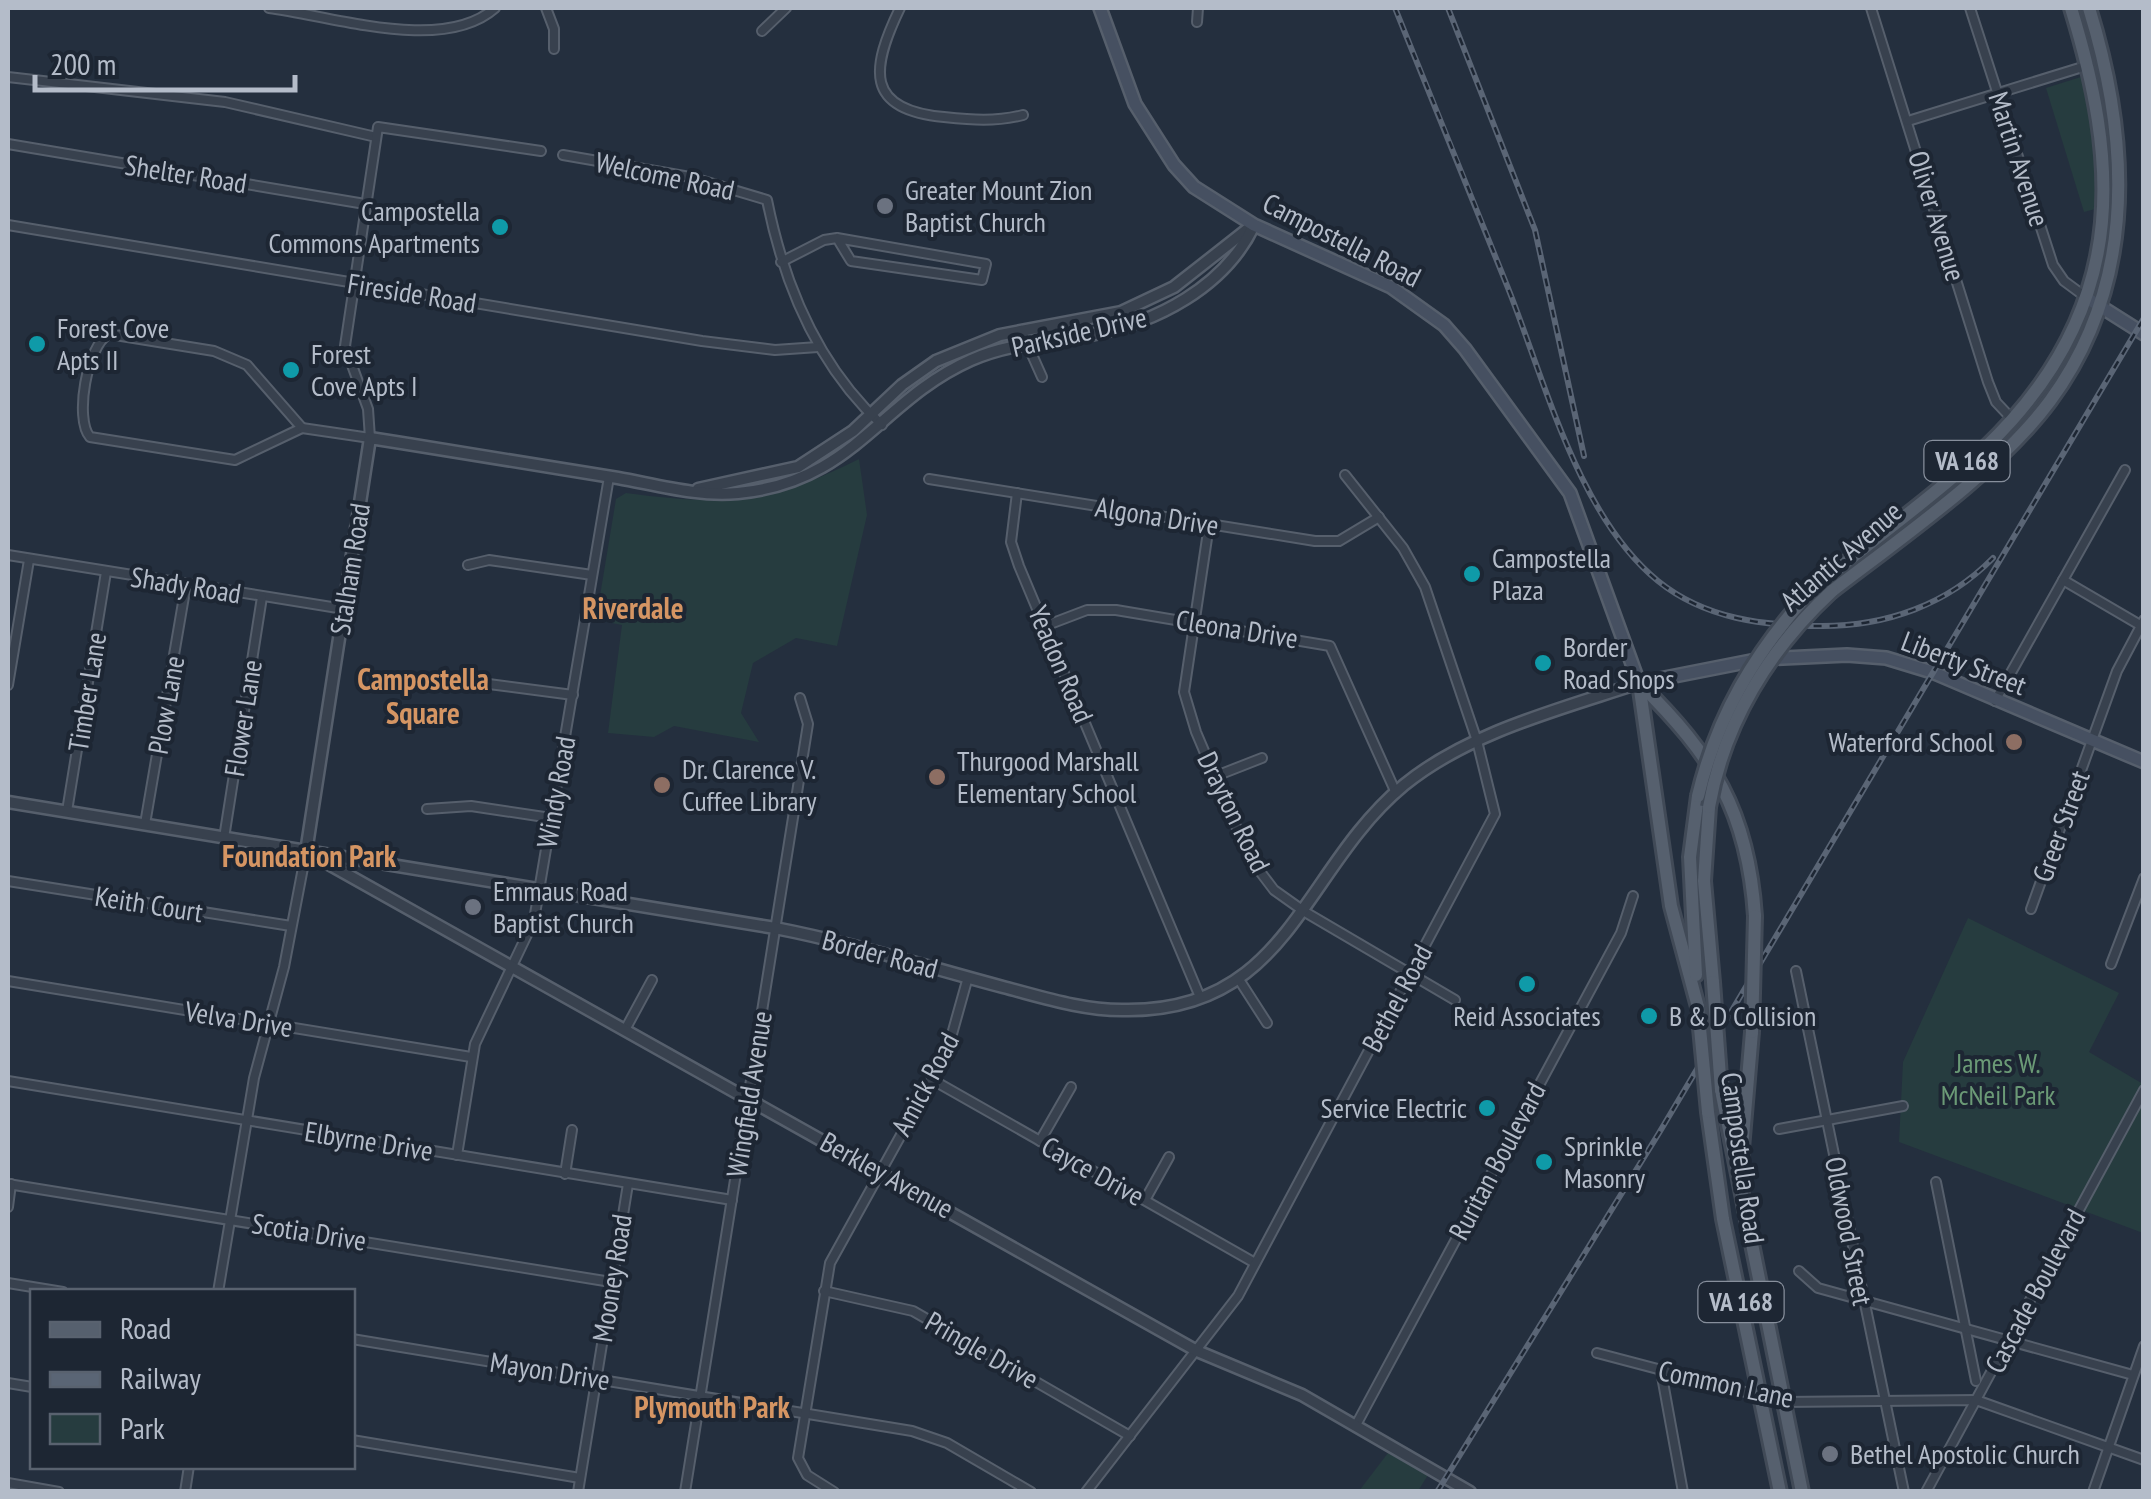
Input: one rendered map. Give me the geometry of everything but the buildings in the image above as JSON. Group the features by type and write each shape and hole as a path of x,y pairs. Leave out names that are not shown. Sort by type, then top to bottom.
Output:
{"main road":[{"name":"Campostella Road","path":"1100,8 1129,91 1174,165 1208,197 1254,225 1391,287 1444,325 1465,350 1570,493 1639,683"},
{"name":"Atlantic Avenue","path":"1698,1007 1690,886 1698,796 1722,720 1746,672 1810,592 2012,420 2047,372 2087,298 2102,223 2105,172 2099,105 2071,8"},
{"name":"Atlantic Avenue","path":"1739,1195 1721,1090 1704,880 1709,808 1732,728 1756,681 1791,631 1832,591 2026,428 2069,372 2101,307 2114,248 2120,154 2112,90 2089,8"},
{"path":"2087,298 2144,334"},
{"name":"Liberty Street","path":"1639,683 1742,661 1846,655 1908,664 2144,762"},
{"path":"1639,683 1725,787 1748,852 1754,916 1752,1032 1739,1195"},
{"path":"1639,683 1671,906 1698,1007"},
{"name":"Campostella Road","path":"1698,1007 1723,1219 1780,1492"},
{"name":"Campostella Road","path":"1739,1195 1802,1492"}],"street":[{"path":"268,8 323,11 436,32 467,25 495,8"},
{"path":"546,8 554,29 554,49"},
{"path":"762,32 786,8"},
{"path":"900,8 878,63 880,82 897,106 916,114 994,122 1023,115"},
{"path":"1198,8 1198,22"},
{"name":"Oliver Avenue","path":"1871,8 1992,394 2012,420"},
{"name":"Martin Avenue","path":"1970,8 2053,265 2064,281 2087,298"},
{"path":"1908,121 2088,65"},
{"path":"8,77 225,102 376,137 378,127 541,152"},
{"name":"Stalham Road","path":"218,1289 246,1121 306,852 370,438 368,410 344,346 376,137"},
{"name":"Shelter Road","path":"8,144 365,204"},
{"name":"Welcome Road","path":"562,155 690,177 767,200 782,262"},
{"name":"Fireside Road","path":"8,225 702,341 775,350 818,347"},
{"name":"Parkside Drive","path":"698,489 798,467 824,452 936,362 977,342 1110,315 1157,296 1254,225"},
{"name":"Parkside Drive","path":"302,428 698,489 711,495 797,481 827,468 947,373 994,351 1092,334 1159,314 1223,270 1242,251 1254,225"},
{"path":"837,238 851,261 982,280 986,264 837,238 824,240 782,262 818,347 882,425"},
{"path":"1022,330 1042,377"},
{"path":"116,334 225,354 247,365 302,428 235,460 96,440 85,432 82,417 92,352 101,338 116,334"},
{"path":"1995,701 2125,470"},
{"name":"Bethel Road","path":"1086,1492 1226,1314 1495,814 1477,742 1425,587 1379,516 1345,475"},
{"name":"Windy Road","path":"456,1155 471,1057 485,1016 530,932 540,890 609,477"},
{"name":"Algona Drive","path":"930,479 1328,542 1351,536 1379,516"},
{"name":"Yeadon Road","path":"1017,493 1013,549 1200,997"},
{"name":"Drayton Road","path":"1209,525 1184,692 1196,732 1262,877 1305,912 1455,1000"},
{"name":"Shady Road","path":"8,556 344,609"},
{"path":"8,685 28,560"},
{"path":"468,565 489,560 592,575"},
{"name":"Timber Lane","path":"67,811 106,572"},
{"path":"2063,580 2142,623"},
{"name":"Plow Lane","path":"145,824 186,585"},
{"name":"Flower Lane","path":"224,838 262,597"},
{"name":"Cleona Drive","path":"1045,626 1100,609 1330,646 1396,793"},
{"name":"Greer Street","path":"2031,910 2118,671 2142,623"},
{"path":"448,687 480,683 573,696"},
{"name":"Border Road","path":"8,802 776,928 840,940 968,977 1108,1010 1155,1008 1200,997 1238,978 1277,946 1305,912 1346,847 1396,793 1430,767 1477,742 1639,683"},
{"name":"Wingfield Avenue","path":"684,1492 808,724 800,698"},
{"path":"1216,776 1262,758"},
{"path":"427,809 471,806 551,818"},
{"name":"Berkley Avenue","path":"306,852 1197,1351 1278,1384 1356,1424 1470,1492"},
{"path":"361,882 370,862"},
{"path":"2111,964 2144,878"},
{"name":"Keith Court","path":"8,881 291,926"},
{"name":"Ruritan Boulevard","path":"1356,1424 1621,933 1634,896"},
{"name":"Oldwood Street","path":"1796,971 1904,1492"},
{"name":"Amick Road","path":"834,1492 800,1467 804,1414 824,1291 835,1251 952,1042 968,977"},
{"path":"1238,978 1267,1023"},
{"path":"626,1028 652,980"},
{"name":"Velva Drive","path":"8,981 471,1057"},
{"name":"Cayce Drive","path":"931,1080 1254,1263"},
{"name":"Elbyrne Drive","path":"8,1081 732,1200"},
{"path":"1040,1142 1071,1087"},
{"name":"Cascade Boulevard","path":"1927,1490 2144,1090"},
{"path":"1779,1128 1903,1106"},
{"path":"565,1174 572,1130"},
{"path":"1146,1200 1169,1157"},
{"path":"1936,1182 1969,1330 1976,1381"},
{"path":"8,1207 9,1184"},
{"name":"Scotia Drive","path":"9,1184 611,1282"},
{"name":"Mooney Road","path":"578,1492 628,1184"},
{"path":"1799,1271 1813,1285 1863,1301 2133,1375"},
{"path":"8,1282 46,1289"},
{"name":"Pringle Drive","path":"824,1291 912,1311 1130,1436"},
{"name":"Mayon Drive","path":"355,1339 928,1435 1031,1492"},
{"path":"2093,1492 2144,1346"},
{"name":"Common Lane","path":"1597,1354 1783,1402 1976,1400 2144,1460"},
{"path":"1661,1371 1684,1492"},
{"path":"355,1440 580,1478"},
{"path":"8,1483 59,1492"},
{"path":"1927,1490 1940,1492"}],"green space":[{"path":"2084,76 2096,154 2095,209 2084,212 2046,88"},
{"path":"859,459 867,515 837,646 796,638 753,663 741,713 759,742 674,726 654,737 608,733 622,625 596,620 616,499 626,493 691,500 746,498 799,485"},
{"name":"James W. McNeil Park","path":"1968,918 2119,993 2089,1052 2143,1084 2143,1233 1899,1142 1903,1062"},
{"path":"1388,1453 1428,1475 1418,1491 1359,1491"}],"railway":[{"path":"1395,8 1567,445 1606,521 1630,554 1658,581 1695,604 1736,618 1779,624 1846,625 1892,617 1936,600 1993,558"},
{"path":"1448,8 1535,230 1584,456"},
{"path":"1437,1492 1659,1133 2144,318"}],"place":[{"name":"Greater Mount Zion Baptist Church","path":"885,206"},
{"name":"Campostella Commons Apartments","path":"500,227"},
{"name":"Forest Cove Apts II","path":"37,344"},
{"name":"Forest Cove Apts I","path":"291,370"},
{"name":"Campostella Plaza","path":"1472,574"},
{"name":"Border Road Shops","path":"1543,663"},
{"name":"Waterford School","path":"2014,742"},
{"name":"Thurgood Marshall Elementary School","path":"937,777"},
{"name":"Dr. Clarence V. Cuffee Library","path":"662,785"},
{"name":"Emmaus Road Baptist Church","path":"473,907"},
{"name":"Reid Associates","path":"1527,984"},
{"name":"B & D Collision","path":"1649,1016"},
{"name":"Service Electric","path":"1487,1108"},
{"name":"Sprinkle Masonry","path":"1544,1162"},
{"name":"Bethel Apostolic Church","path":"1830,1454"}],"district":[{"name":"Riverdale","path":"633,609"},
{"name":"Campostella Square","path":"423,697"},
{"name":"Foundation Park","path":"309,857"},
{"name":"Plymouth Park","path":"712,1408"}]}
